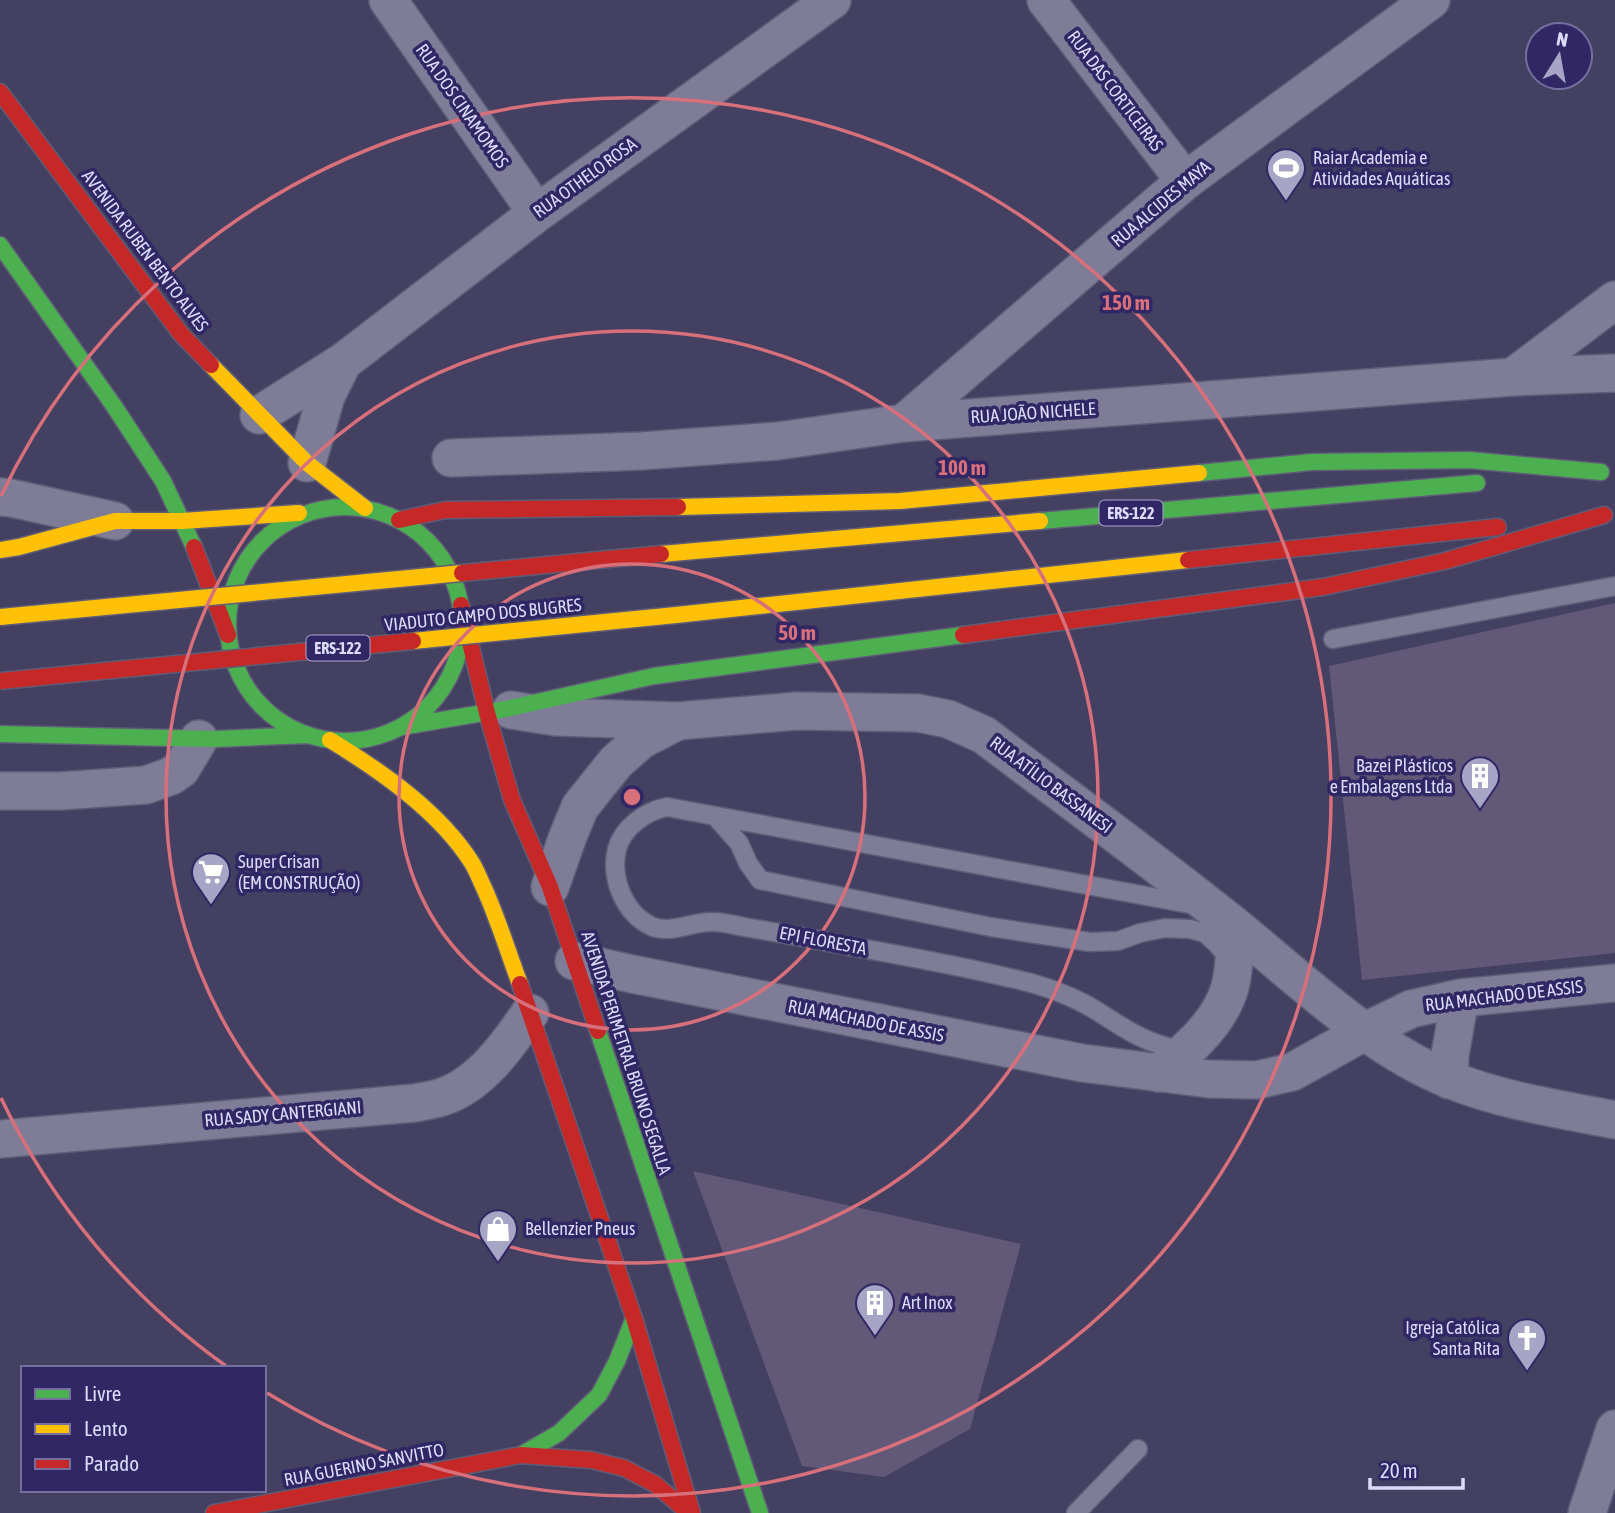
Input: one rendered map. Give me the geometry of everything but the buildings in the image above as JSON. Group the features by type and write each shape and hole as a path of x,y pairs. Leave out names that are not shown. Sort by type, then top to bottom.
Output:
{"main road":[{"name":"AVENIDA RUBEN BENTO ALVES","path":"0,92 181,334 307,463 365,508"},
{"path":"0,245 114,406 163,481 194,547 228,635 236,667 253,697 278,720 309,735 330,740 366,739 401,727 497,711 654,676 1323,587 1445,561 1610,515"},
{"path":"399,520 445,510 604,509 900,501 1312,462 1469,460 1608,472"},
{"path":"1518,479 1608,472"},
{"name":"ERS-122","path":"0,617 661,554 1491,482"},
{"path":"0,550 116,522 182,521 305,513 334,507 365,508 399,520 429,541 450,570 461,605 462,641 451,675 430,705 401,727"},
{"path":"228,635 229,604 238,574 254,548 277,528 305,513"},
{"name":"VIADUTO CAMPO DOS BUGRES","path":"0,681 676,615 1610,515"},
{"name":"AVENIDA PERIMETRAL BRUNO SEGALLA","path":"461,605 497,711 512,800 550,887 760,1513"},
{"path":"0,734 199,739 309,735"},
{"path":"330,740 370,764 413,798 454,838 473,865 495,913 634,1318 690,1513"},
{"name":"RUA GUERINO SANVITTO","path":"522,1455 558,1433 599,1395 617,1361 634,1318"},
{"name":"RUA GUERINO SANVITTO","path":"214,1513 522,1455 570,1457 614,1464 654,1483 690,1513"}],"street":[{"name":"RUA DOS CINAMOMOS","path":"388,0 537,213"},
{"name":"RUA OTHELO ROSA","path":"259,415 343,362 537,213 832,0"},
{"name":"RUA DAS CORTICEIRAS","path":"1046,0 1185,181"},
{"name":"RUA ALCIDES MAYA","path":"904,423 1185,181 1431,0"},
{"path":"1513,377 1615,300"},
{"name":"RUA OTHELO ROSA","path":"307,463 327,396 343,362"},
{"name":"RUA JOÃO NICHELE","path":"451,458 641,451 778,441 904,423 1513,377 1615,373"},
{"path":"0,497 116,522"},
{"name":"RUA ATÍLIO BASSANESI","path":"497,711 568,718 678,721 797,711 918,713 948,719 984,734 1224,918 1364,1031 1407,1058 1449,1080 1501,1097 1615,1120"},
{"path":"550,887 580,807 616,762 641,740 678,721"},
{"path":"0,792 146,785 171,776 181,769 199,739"},
{"path":"1172,1063 1220,1012 1229,988 1234,965 1224,918"},
{"name":"RUA MACHADO DE ASSIS","path":"574,961 1082,1063 1172,1063 1209,1079 1257,1080 1292,1072 1364,1031 1410,1009 1460,998 1615,983"},
{"path":"1449,1080 1450,1055 1460,998"},
{"name":"RUA SADY CANTERGIANI","path":"0,1139 415,1103 443,1097 471,1083 508,1044 530,1013"},
{"path":"1599,1500 1615,1429"}],"lane":[{"path":"1333,639 1615,586"},
{"name":"EPI FLORESTA","path":"1172,1063 1144,1039 1087,1005 1069,996 1013,978 807,937 713,922 685,925 670,930 652,926 637,917 625,901 617,883 617,848 625,834 641,817 667,807 1224,918"},
{"path":"715,816 739,843 760,880 992,926 1090,942 1118,940 1165,928 1190,929 1205,933 1234,965"},
{"path":"1076,1513 1138,1449"}],"traffic: fast":[{"path":"0,245 114,406 163,481 194,547"},
{"path":"1199,473 1312,462 1469,460 1601,472"},
{"path":"1040,521 1477,483"},
{"path":"345,507 368,509 390,516 428,541 453,579 460,601 462,624 460,647 453,669 428,707 390,732 368,739 345,741 322,739 300,732 262,707 237,669 230,647 228,624 230,601 237,579 262,541 300,516 322,509 345,507"},
{"path":"401,727 506,709 654,676 963,635"},
{"path":"0,734 215,739 309,735"},
{"path":"598,1031 760,1513"},
{"path":"521,1455 559,1433 599,1395 617,1361 634,1318"}],"traffic: slow":[{"path":"211,365 307,463 365,508"},
{"path":"678,507 900,501 1199,473"},
{"path":"0,550 115,521 182,521 299,513"},
{"path":"661,554 1040,521"},
{"path":"676,615 1188,560"},
{"path":"0,617 462,573"},
{"path":"413,641 676,615"},
{"path":"330,740 408,794 459,844 474,866 484,888 520,984"}],"traffic: jam":[{"path":"0,92 181,334 211,365"},
{"path":"399,520 445,510 678,507"},
{"path":"963,635 1323,587 1445,561 1604,515"},
{"path":"1188,560 1498,527"},
{"path":"194,547 228,635"},
{"path":"462,573 661,554"},
{"path":"461,605 487,713 512,800 550,887 598,1031"},
{"path":"0,681 413,641"},
{"path":"520,984 634,1318 692,1513"},
{"path":"214,1513 521,1455 591,1460 624,1468 655,1484 689,1513"}],"place":[{"name":"Raiar Academia e Atividades Aquáticas","path":"1286,202"},
{"name":"Bazei Plásticos e Embalagens Ltda","path":"1480,810"},
{"name":"Super Crisan (EM CONSTRUÇÃO)","path":"211,906"},
{"name":"Bellenzier Pneus","path":"498,1263"},
{"name":"Art Inox","path":"875,1337"},
{"name":"Igreja Católica Santa Rita","path":"1527,1372"}]}
